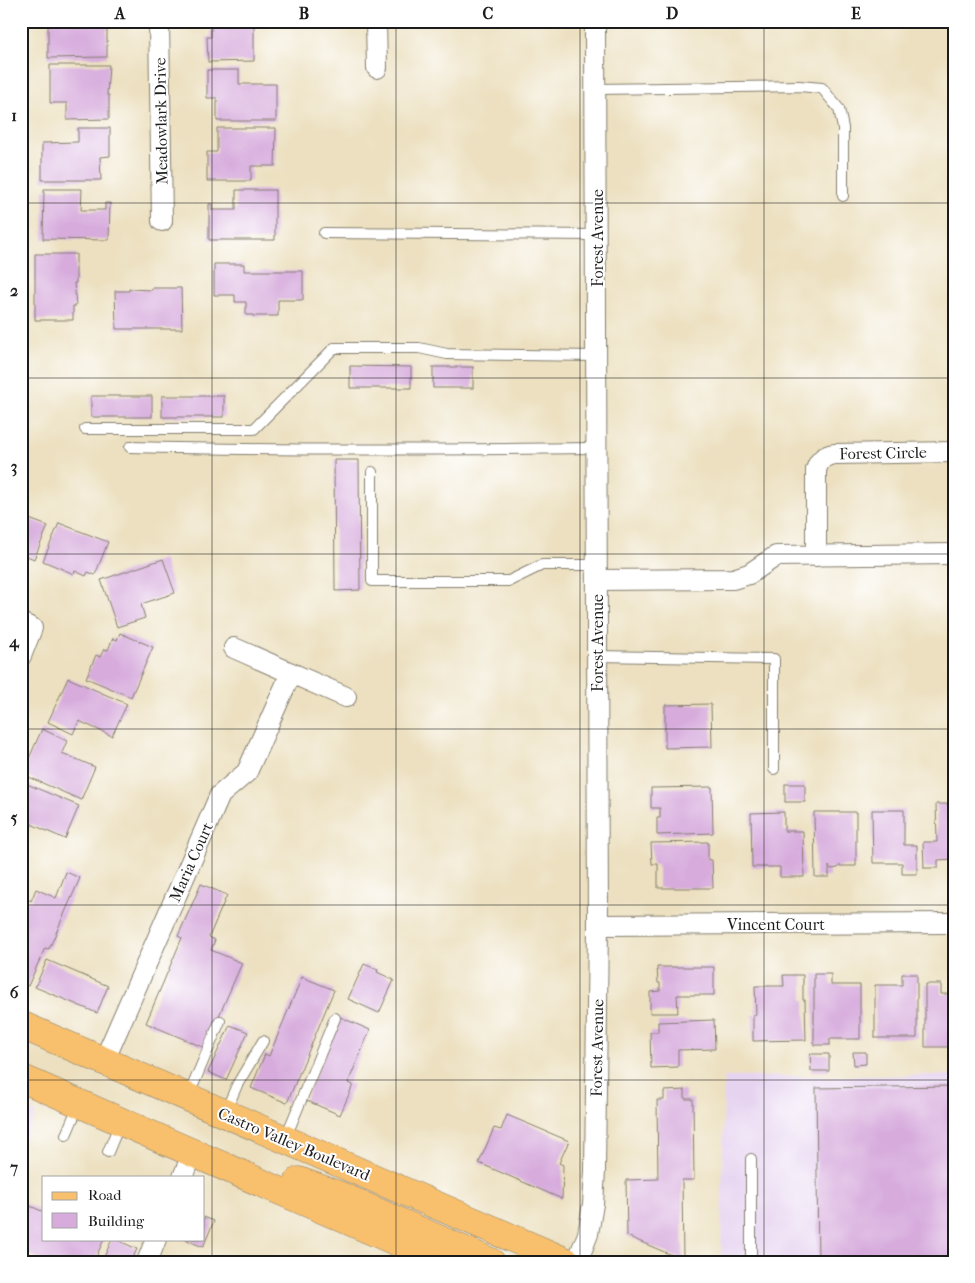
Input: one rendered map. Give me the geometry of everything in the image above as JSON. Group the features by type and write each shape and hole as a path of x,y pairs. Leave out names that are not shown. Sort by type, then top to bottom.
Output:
{"main road":[{"name":"Castro Valley Boulevard","path":"21,1025 567,1262"},
{"path":"21,1078 121,1121 188,1165 295,1180 342,1196 491,1262"},
{"path":"236,1171 443,1262"}],"street":[{"name":"Meadowlark Drive","path":"159,21 162,221"},
{"path":"376,21 377,68"},
{"name":"Forest Avenue","path":"577,1262 588,1234 593,1204 595,1171 598,926 597,89 595,21"},
{"name":"Forest Circle","path":"816,556 816,470 817,464 824,456 835,454 954,452"},
{"path":"597,573 733,578 754,572 776,556 954,554"},
{"path":"21,623 32,628 21,656"},
{"path":"234,648 346,697"},
{"name":"Maria Court","path":"104,1061 220,795 247,772 290,673"},
{"name":"Vincent Court","path":"598,926 954,923"},
{"path":"147,1262 156,1240"}],"lane":[{"path":"597,89 799,86 822,88 839,109 843,128 842,196"},
{"path":"324,233 597,235"},
{"path":"85,428 254,428 334,348 419,348 447,354 597,356"},
{"path":"130,447 249,450 597,448"},
{"path":"372,472 372,581 509,581 542,565 597,573"},
{"path":"597,656 774,659 774,769"},
{"path":"285,1140 335,1018"},
{"path":"187,1098 220,1021"},
{"path":"224,1114 237,1085 263,1041"},
{"path":"66,1135 80,1103"},
{"path":"108,1152 121,1121"},
{"path":"751,1159 751,1262"}],"shaded area":[{"path":"954,1075 954,1262 721,1262 724,1077"},
{"path":"21,1107 36,1113 21,1148"}],"building":[{"path":"50,21 109,21 109,29 107,29 107,57 48,58 48,25 50,25"},
{"path":"211,21 254,21 254,61 208,62 207,37 211,37"},
{"path":"50,65 109,65 107,95 109,95 109,119 67,120 67,103 50,103"},
{"path":"207,70 239,70 239,84 276,84 276,121 217,121 217,98 207,98"},
{"path":"78,128 110,128 110,156 100,157 101,180 42,180 42,143 78,142"},
{"path":"217,128 276,128 275,166 251,166 251,181 207,181 207,152 217,152"},
{"path":"44,189 82,189 81,210 105,210 105,203 110,203 109,240 43,239"},
{"path":"236,190 275,190 275,240 209,240 209,204 212,204 212,210 236,210"},
{"path":"35,254 76,254 76,283 74,283 76,306 73,306 73,320 35,320"},
{"path":"214,264 244,264 244,271 303,271 303,300 278,300 278,316 246,315 246,302 235,302 235,295 214,295"},
{"path":"152,288 181,288 182,329 116,329 115,291 129,291 129,289 152,290"},
{"path":"350,366 411,367 411,388 350,388"},
{"path":"433,367 473,367 473,388 433,388"},
{"path":"91,396 152,396 152,417 91,417"},
{"path":"162,396 224,396 224,417 162,417"},
{"path":"334,460 359,460 360,590 335,591"},
{"path":"21,516 48,526 34,559 27,556 25,561 21,559"},
{"path":"59,523 108,542 95,575 88,572 86,576 75,571 74,574 43,561"},
{"path":"163,559 175,593 141,604 145,618 117,627 101,580"},
{"path":"120,633 153,647 131,697 86,678 96,655 100,657 104,649 108,650 113,638 117,640"},
{"path":"68,678 127,704 112,736 79,721 73,734 48,722"},
{"path":"711,704 712,747 665,748 665,705"},
{"path":"42,729 67,741 62,753 95,767 81,800 22,774"},
{"path":"22,782 79,806 65,839 31,824 26,836 21,834"},
{"path":"785,784 805,784 805,802 785,802"},
{"path":"712,787 713,833 657,835 657,818 660,818 660,808 651,808 651,788"},
{"path":"936,804 954,804 954,859 938,860 938,868 924,868 923,842 937,842"},
{"path":"872,810 904,810 904,845 917,845 917,874 902,874 902,863 873,863"},
{"path":"784,812 784,831 803,831 804,877 780,877 780,867 752,867 751,813"},
{"path":"814,812 856,812 856,866 839,866 838,868 831,869 829,866 829,877 815,877"},
{"path":"708,842 708,860 712,860 713,888 658,888 658,864 652,864 651,843"},
{"path":"66,872 80,878 49,949 45,948 28,986 21,984 21,911 27,899 31,901 36,889 56,898"},
{"path":"201,884 227,895 209,937 215,940 211,950 242,963 205,1048 146,1023 182,938 178,936"},
{"path":"47,960 108,986 97,1013 35,987"},
{"path":"364,964 394,980 379,1013 348,999"},
{"path":"657,967 714,967 714,995 677,995 678,1013 650,1013 650,992 660,991"},
{"path":"814,974 831,974 831,985 860,985 860,1039 830,1039 830,1045 814,1045"},
{"path":"902,974 917,974 917,1038 875,1038 875,985 902,985"},
{"path":"783,975 803,975 806,1040 753,1041 753,1015 756,1015 755,986 784,986"},
{"path":"302,977 334,990 287,1103 251,1088 265,1054 269,1056"},
{"path":"925,984 941,984 941,994 954,994 954,1047 925,1047"},
{"path":"340,1017 370,1030 348,1083 353,1085 340,1115 305,1100"},
{"path":"714,1020 715,1049 678,1050 678,1067 651,1068 650,1032 658,1032 658,1022"},
{"path":"230,1025 248,1032 226,1080 208,1072"},
{"path":"853,1052 866,1052 866,1064 854,1065"},
{"path":"810,1054 829,1054 829,1071 811,1071"},
{"path":"954,1086 954,1262 818,1262 816,1088"},
{"path":"685,1090 685,1099 693,1099 694,1180 682,1180 683,1260 627,1236 626,1180 658,1179 657,1100 664,1100 664,1091"},
{"path":"507,1115 569,1141 559,1163 563,1165 562,1199 479,1163 494,1128 501,1130"},
{"path":"21,1202 42,1211 42,1240 104,1240 94,1262 47,1262 21,1251"},
{"path":"205,1217 214,1221 203,1247 186,1240 205,1240"},
{"path":"112,1240 117,1240 137,1249 131,1262 102,1262"}]}
